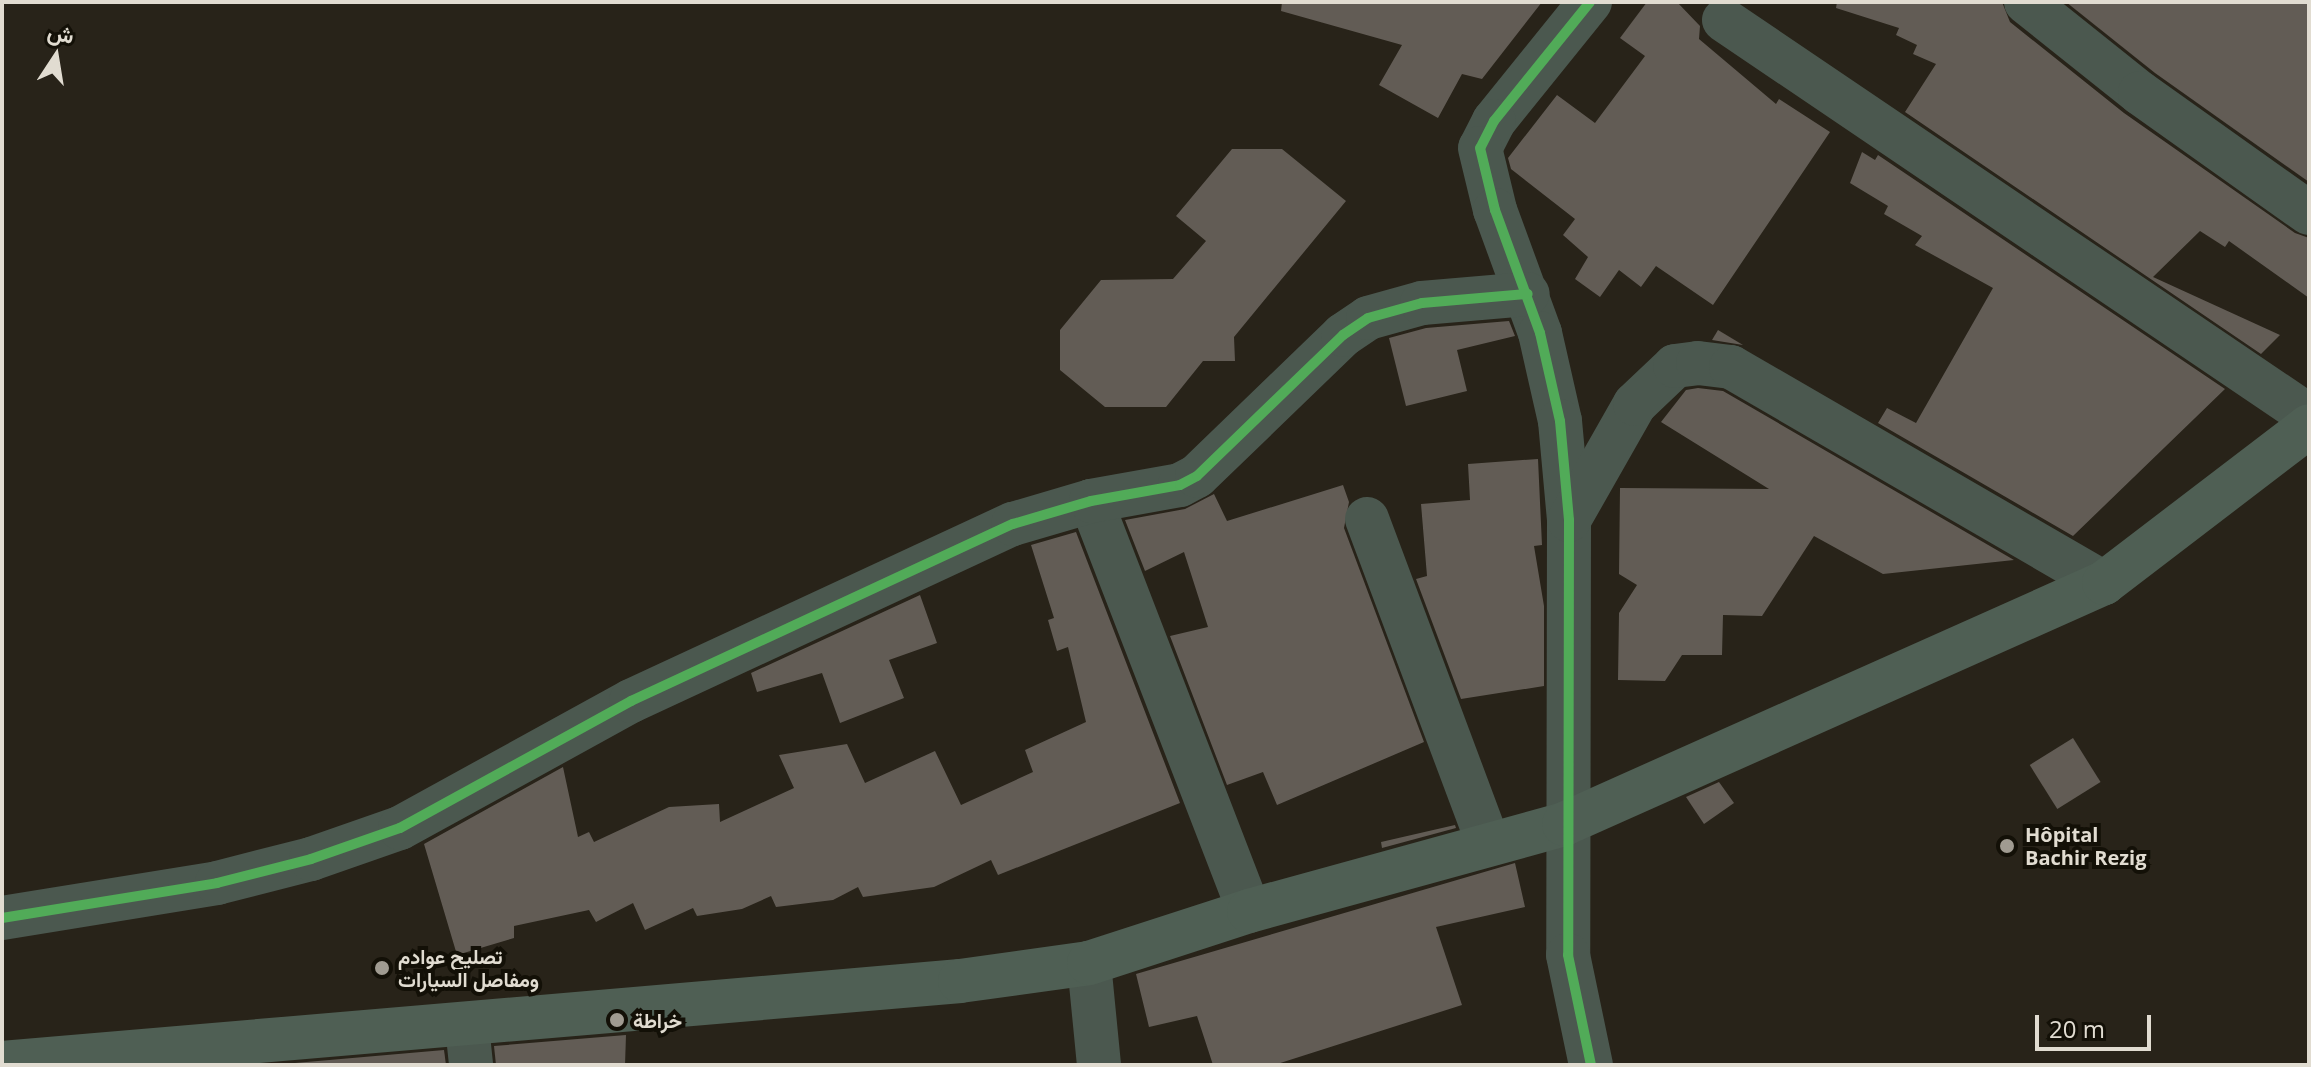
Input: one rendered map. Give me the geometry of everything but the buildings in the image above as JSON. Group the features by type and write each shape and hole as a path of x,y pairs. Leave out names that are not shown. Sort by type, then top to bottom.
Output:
{"main road":[{"path":"2,1063 469,1045 1089,963 1249,911 1488,842 1564,824 2104,583 2309,426"}],"street":[{"path":"1590,2 1494,121 1480,148 1495,210 1528,294 1560,421 1569,520 1564,824 1568,955 1591,1065"},
{"path":"2026,2 2140,93 2309,213"},
{"path":"1724,20 2309,416"},
{"path":"2,918 217,883 311,859 400,828 631,701 1013,524 1091,501 1158,490 1197,476 1343,335 1368,318 1422,303 1528,294"},
{"path":"1569,520 1635,404 1675,366 1698,363 1731,367 2104,583"},
{"path":"1091,501 1249,911"},
{"path":"1367,519 1488,842"},
{"path":"1089,963 1099,1065"}],"cycle path":[{"path":"1590,2 1494,121 1480,148 1495,210 1540,333 1560,421 1569,520 1568,955 1591,1065"},
{"path":"2,918 217,883 311,859 400,828 631,701 1013,524 1091,501 1180,485 1197,476 1343,335 1368,318 1422,303 1528,294"}],"place":[{"name":"Hôpital Bachir Rezig","path":"2007,846"},
{"name":"تصليح عوادم ومفاصل السيارات","path":"382,968"},
{"name":"خراطة","path":"617,1020"}]}
